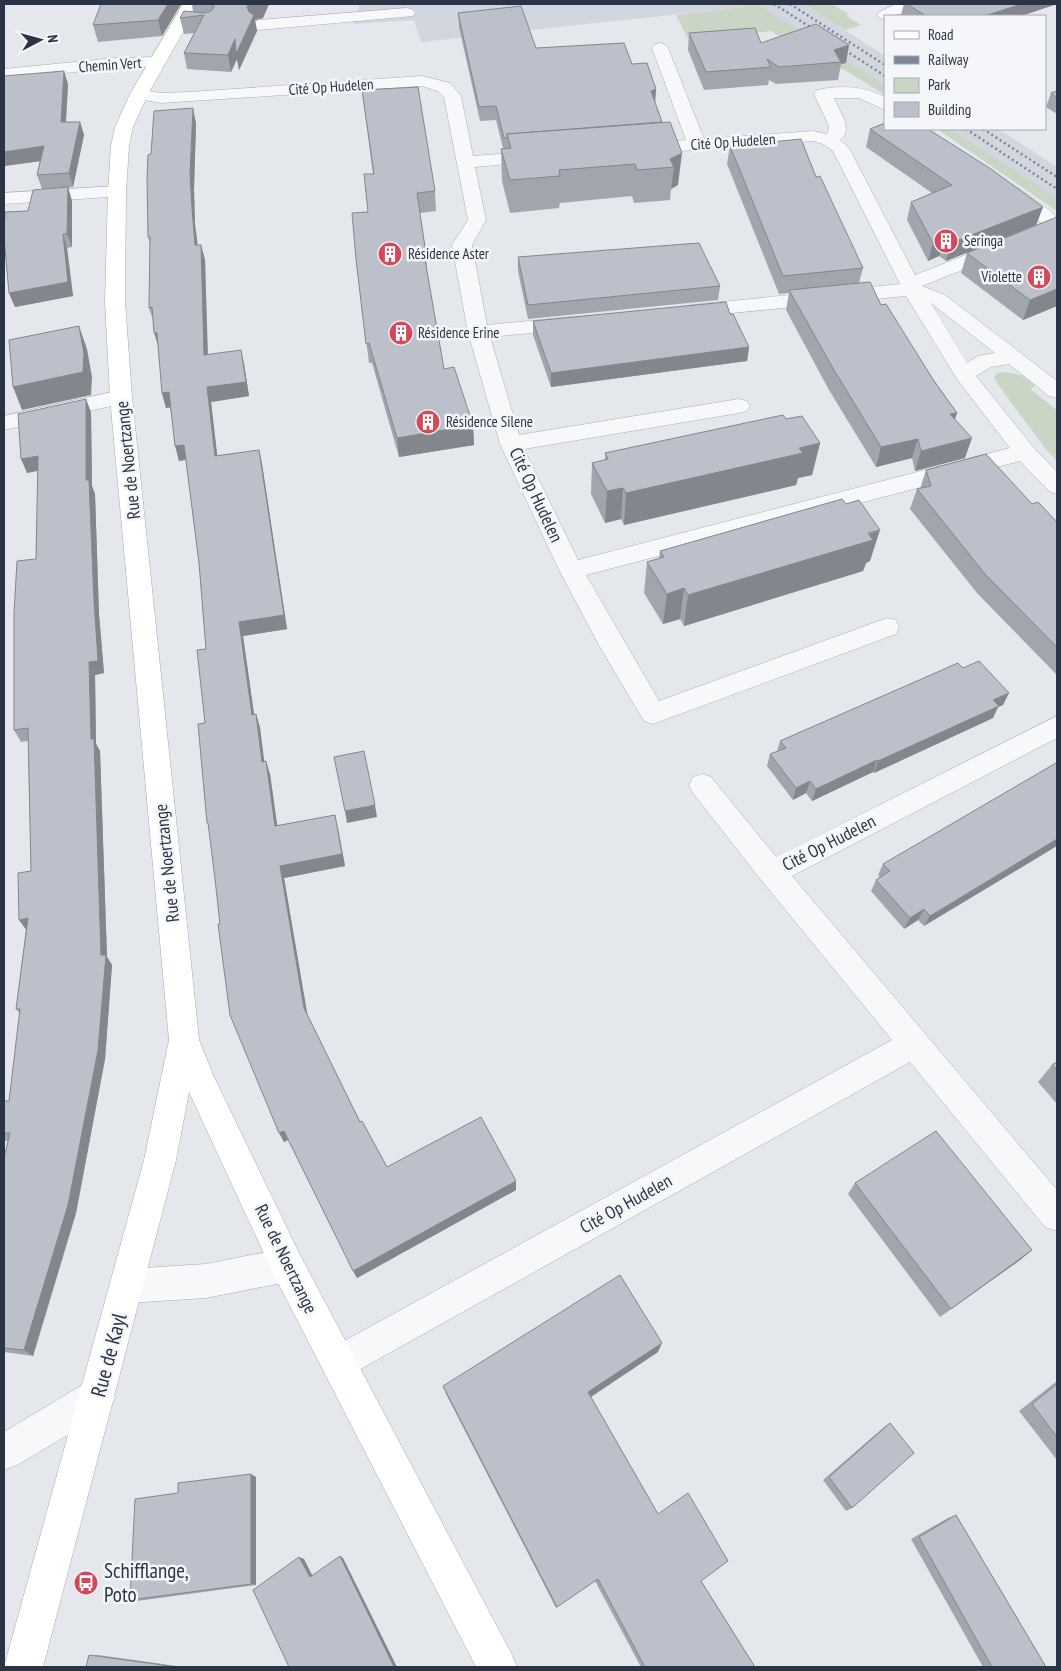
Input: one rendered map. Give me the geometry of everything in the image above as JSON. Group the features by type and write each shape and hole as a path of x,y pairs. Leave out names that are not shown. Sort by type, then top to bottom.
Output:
{"main road":[{"name":"Rue de Noertzange","path":"190,16 157,62 139,94 124,127 120,146 116,192 115,302 121,396 184,1040 200,1082 287,1265 497,1667"},
{"name":"Rue de Kayl","path":"23,1667 160,1160 184,1040"}],"street":[{"path":"887,15 908,4"},
{"path":"259,25 408,13"},
{"path":"660,48 697,145"},
{"name":"Chemin Vert","path":"4,74 115,63 157,62"},
{"name":"Cité Op Hudelen","path":"139,94 160,98 190,97 422,81 444,88 452,96 477,220 462,245 478,332 512,444 571,570 609,640 653,714 887,627"},
{"path":"884,104 869,94 858,92 823,94 838,126 837,134 829,140 840,148 911,286 964,374 1025,452 1057,486"},
{"name":"Cité Op Hudelen","path":"626,150 812,136 829,140"},
{"path":"465,162 560,155"},
{"path":"670,313 911,286 1046,230 1051,223 1045,216 998,183"},
{"path":"4,199 116,192"},
{"path":"911,286 938,299 1057,391"},
{"path":"478,332 592,320"},
{"path":"964,374 985,362 1013,358"},
{"path":"4,423 121,396"},
{"path":"512,444 740,406"},
{"path":"571,570 1025,452"},
{"name":"Cité Op Hudelen","path":"1057,726 772,873 1057,1215"},
{"path":"702,785 772,873"},
{"name":"Cité Op Hudelen","path":"338,1363 914,1044"},
{"path":"127,1286 206,1281 287,1265"},
{"path":"4,1452 97,1397"}],"shaded area":[{"path":"360,4 740,4 745,7 421,42 414,20 353,24"},
{"path":"758,4 804,4 884,55 884,83"},
{"path":"954,130 1000,130 1057,167 1057,198"}],"green space":[{"path":"740,4 758,4 884,83 884,94 846,71 785,42 772,31 688,39 676,15 744,7"},
{"path":"804,4 832,4 849,14 846,16 861,25 845,30"},
{"path":"938,130 954,130 1057,198 1057,211"},
{"path":"1006,372 1021,375 1036,385 1030,389 1057,410 1057,461 1045,448 999,386 994,377 998,373"}],"building":[{"path":"101,4 168,4 158,20 93,25"},
{"path":"212,4 249,4 247,7 249,12 254,15 236,54 235,39 228,55 184,53 204,15 180,18 184,11 205,13 211,11 214,7"},
{"path":"907,4 1022,4 987,15 924,15"},
{"path":"521,6 536,48 624,43 632,64 647,63 656,89 651,91 662,122 507,134 507,138 504,138 496,106 479,107 458,13"},
{"path":"816,24 849,45 834,50 841,62 779,67 767,59 771,67 706,72 689,33 755,28 761,43"},
{"path":"64,71 61,122 80,122 69,173 37,175 44,146 4,152 4,76"},
{"path":"418,87 435,191 417,193 426,254 424,254 444,369 454,367 473,425 397,438 369,343 366,344 352,213 368,212 364,174 374,174 362,90"},
{"path":"1057,91 1057,98 1051,93"},
{"path":"193,108 190,174 195,245 201,245 204,355 241,350 246,382 207,387 215,456 259,450 284,615 239,622 252,715 256,714 262,762 266,761 275,826 335,815 342,854 280,866 304,1008 360,1122 362,1121 387,1167 481,1117 516,1181 353,1271 284,1131 279,1133 230,1015 218,924 220,924 207,823 198,724 205,723 197,650 206,649 199,563 184,445 175,446 169,392 162,393 157,333 154,333 152,307 149,308 150,237 148,237 147,179 154,111"},
{"path":"670,122 682,153 670,159 674,167 637,170 635,164 559,170 560,176 510,180 501,149 511,148 507,134"},
{"path":"884,123 884,130 930,130 991,169 1043,207 951,243 945,238 933,243 911,202 952,185 870,129"},
{"path":"801,139 816,177 820,176 863,268 783,276 730,146"},
{"path":"68,187 67,234 63,234 68,282 9,293 4,238 5,212 28,211 33,190"},
{"path":"1057,217 1057,289 1030,300 967,253"},
{"path":"699,243 720,286 528,305 518,257"},
{"path":"870,282 881,305 886,304 934,381 957,413 950,414 972,438 921,451 918,439 881,447 834,370 789,290"},
{"path":"726,302 730,314 733,314 749,347 551,373 533,321"},
{"path":"79,326 84,354 83,372 13,387 9,340"},
{"path":"86,399 86,480 89,480 98,661 89,662 91,739 94,739 101,955 106,955 98,1050 68,1205 24,1350 4,1348 4,1158 10,1133 4,1133 4,1101 9,1101 20,1009 16,1009 28,918 19,920 18,873 31,871 28,728 14,730 14,613 17,561 36,559 38,456 21,459 18,414"},
{"path":"783,415 786,419 802,416 820,443 799,448 803,453 626,493 623,488 607,491 592,463 608,459 605,453"},
{"path":"986,454 1032,504 1038,502 1057,522 1057,647 985,574 917,489 931,486 926,470"},
{"path":"842,499 846,504 859,500 880,530 868,533 873,540 688,595 684,588 667,594 647,562 664,557 660,551"},
{"path":"979,661 1009,693 993,700 999,706 816,789 810,781 796,788 770,754 786,748 780,741 958,663 963,668"},
{"path":"364,751 375,805 345,811 334,757"},
{"path":"1056,763 1057,839 930,916 924,909 910,918 876,880 890,871 883,864"},
{"path":"1057,1062 1057,1070 1052,1065"},
{"path":"936,1131 1032,1250 951,1309 855,1183"},
{"path":"620,1275 662,1343 588,1392 658,1514 688,1493 728,1561 701,1581 755,1667 645,1667 598,1579 557,1607 443,1386"},
{"path":"1057,1384 1057,1437 1032,1404"},
{"path":"890,1423 914,1453 852,1508 829,1477"},
{"path":"251,1474 251,1584 130,1600 135,1499 178,1493 178,1483"},
{"path":"956,1515 1046,1667 992,1667 919,1537"},
{"path":"340,1556 394,1667 289,1667 253,1590 299,1557 310,1577"},
{"path":"89,1655 170,1666 86,1667"}],"railway":[{"path":"774,4 821,34"},
{"path":"790,4 884,64"},
{"path":"837,45 884,75"},
{"path":"968,130 1057,189"},
{"path":"985,130 1057,177"}],"place":[{"name":"Seringa","path":"946,241"},
{"name":"Résidence Aster","path":"390,254"},
{"name":"Violette","path":"1039,277"},
{"name":"Résidence Erine","path":"401,333"},
{"name":"Résidence Silene","path":"428,422"},
{"name":"Schifflange, Poto","path":"86,1583"}]}
